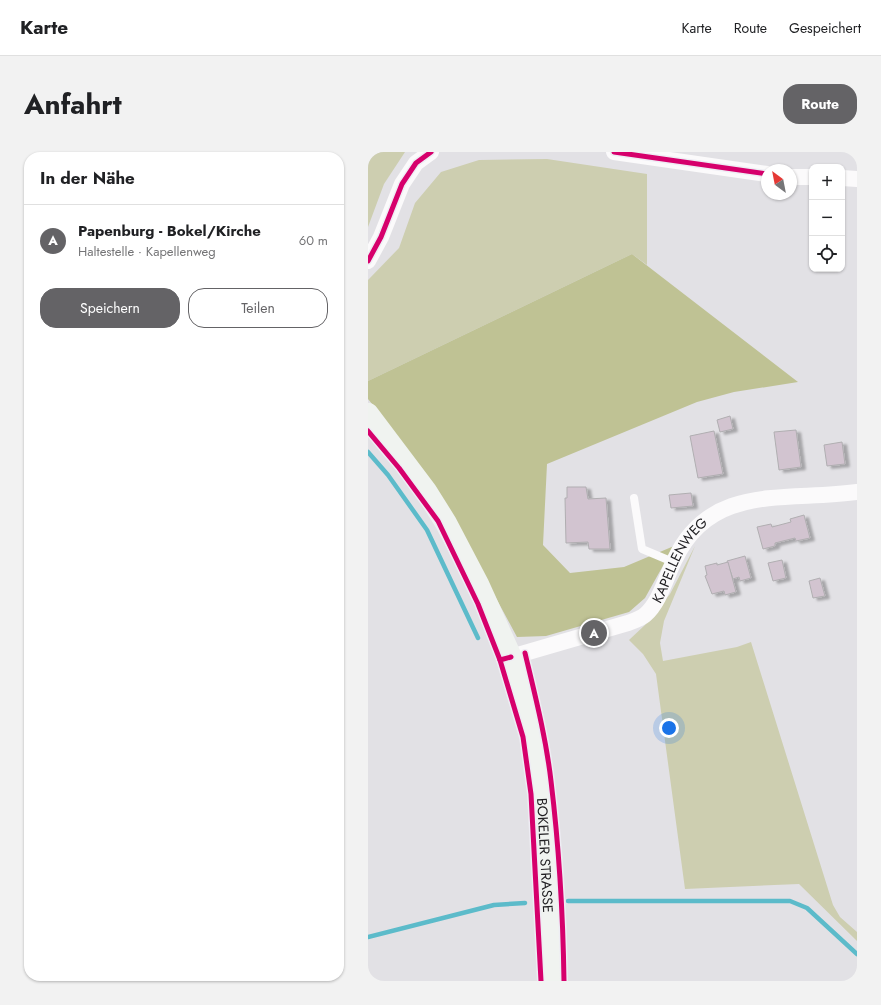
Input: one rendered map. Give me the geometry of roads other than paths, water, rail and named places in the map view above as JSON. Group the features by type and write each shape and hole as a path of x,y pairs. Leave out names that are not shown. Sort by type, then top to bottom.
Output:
{"street":[{"path":"368,261 381,237 402,184 416,163 431,152"},
{"path":"614,152 761,173"},
{"path":"797,177 809,177"},
{"path":"845,178 857,179"},
{"name":"BOKELER STRASSE","path":"368,414 426,491 446,523 478,584 511,657 527,717 542,799 552,981"},
{"name":"KAPELLENWEG","path":"511,657 628,623 644,615 656,600 673,562 695,529 715,512 737,503 759,499 857,492"}],"lane":[{"path":"634,498 642,549 673,562"}],"waterway":[{"path":"368,452 388,475 427,530 478,638"},
{"path":"568,901 790,901 807,908 857,954"},
{"path":"368,937 494,905 525,903"}],"place":[{"name":"Papenburg - Bokel/Kirche","path":"594,633"}]}
